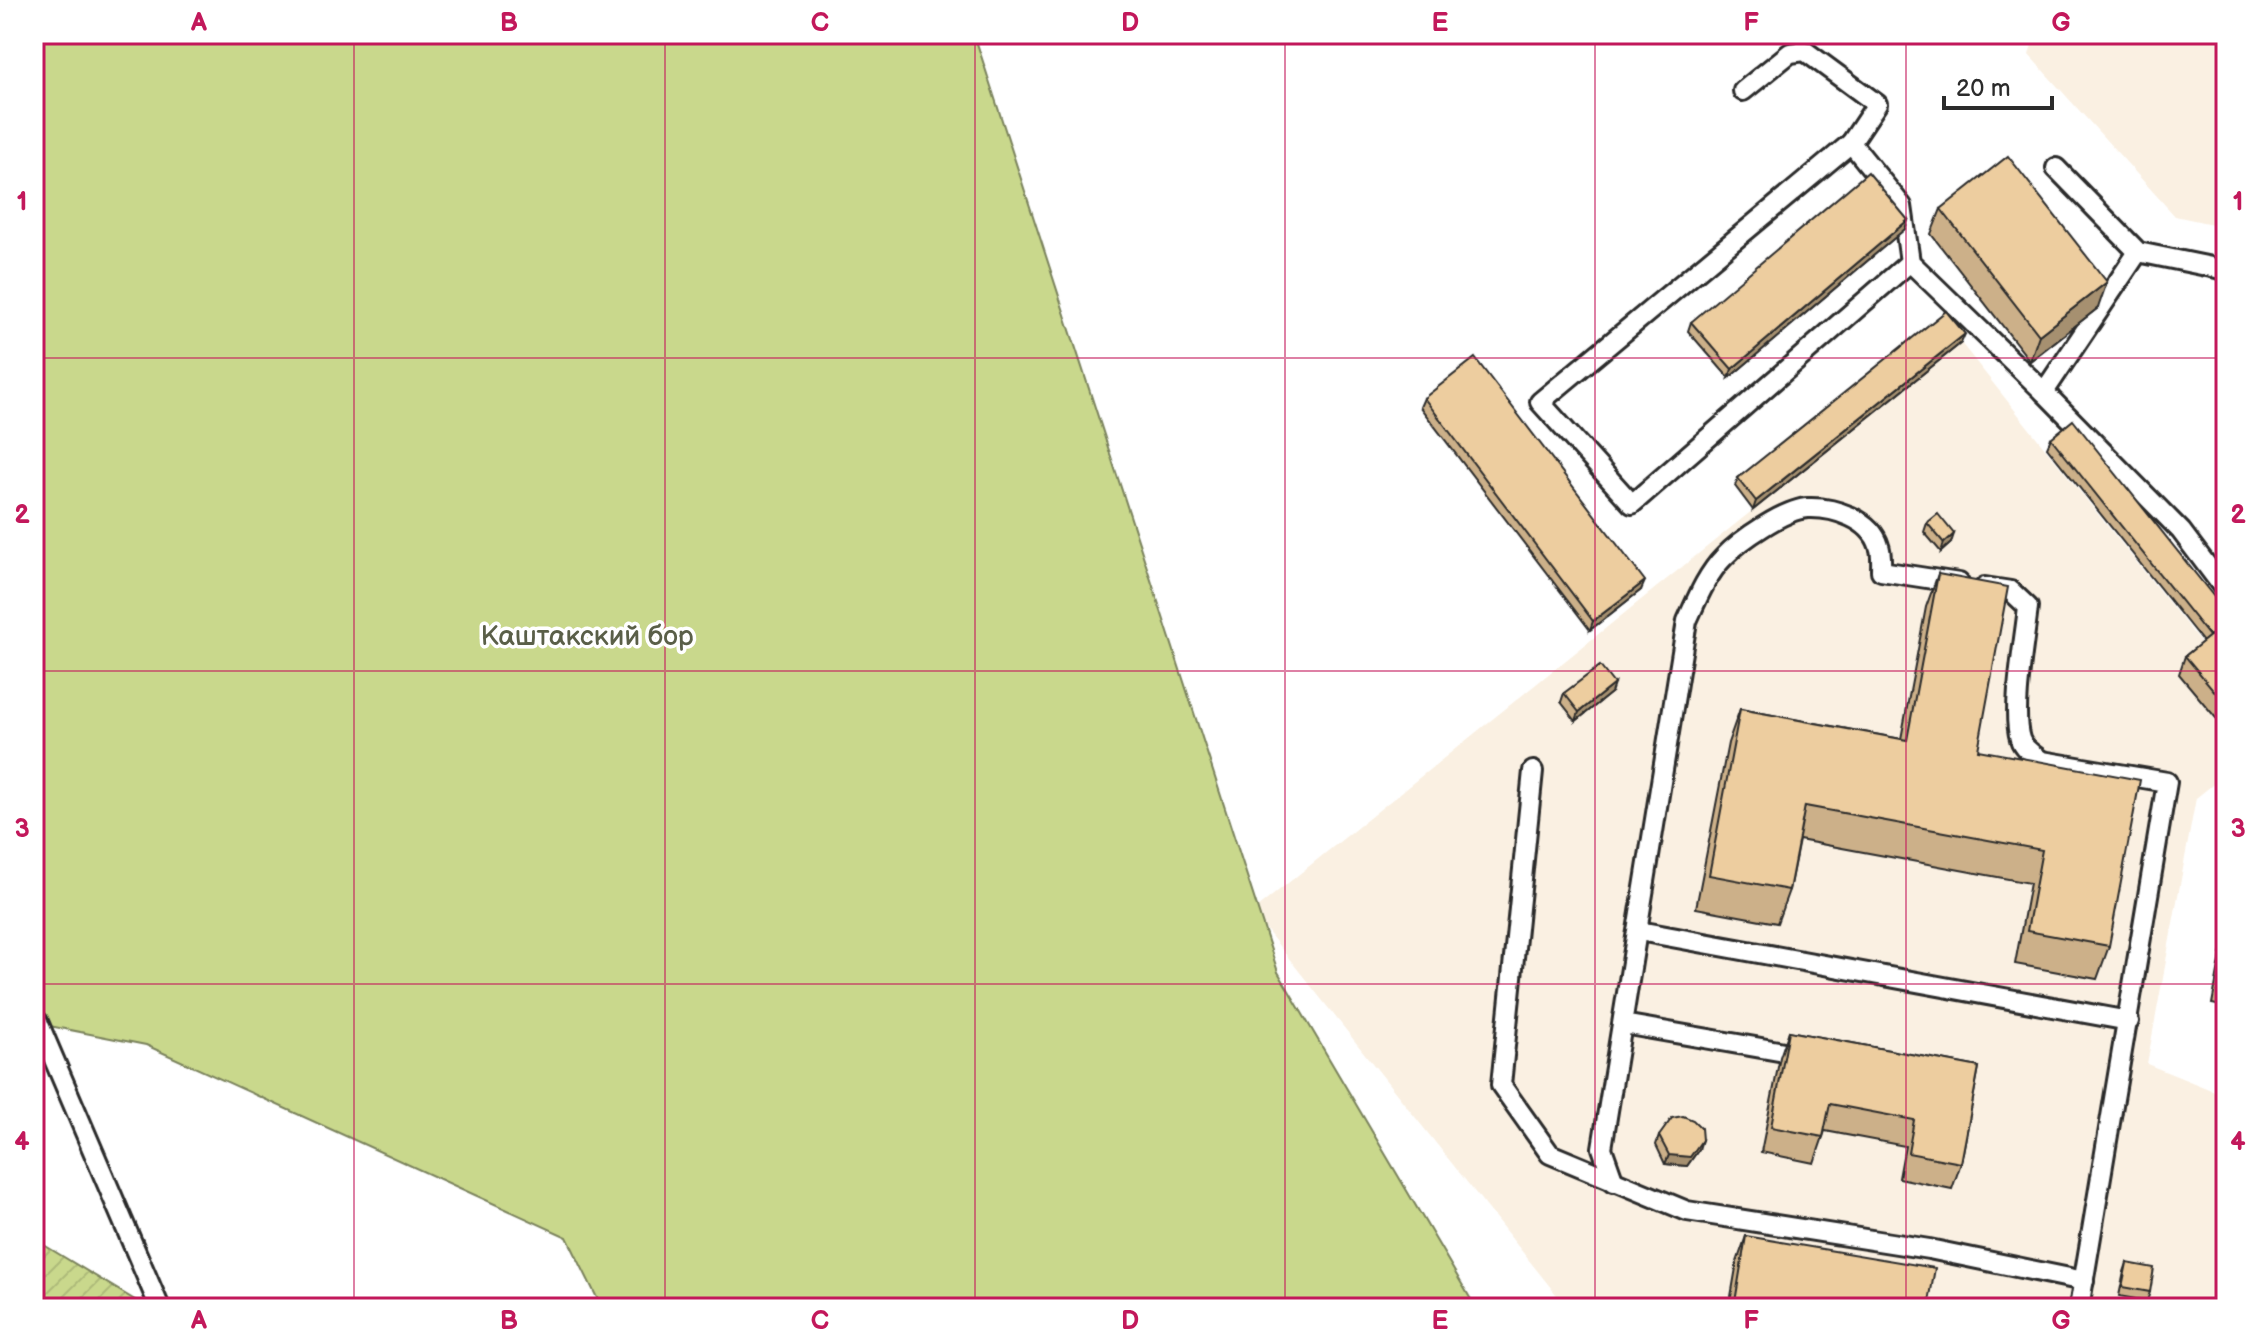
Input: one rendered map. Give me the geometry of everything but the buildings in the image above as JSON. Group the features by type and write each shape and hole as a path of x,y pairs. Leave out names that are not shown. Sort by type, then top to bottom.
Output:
{"lane":[{"path":"1743,91 1790,53 1805,51 1877,104 1851,143 1540,402 1632,504 1910,262"},
{"path":"1851,143 1902,206 1910,262 2181,531 2226,591"},
{"path":"2056,168 2138,252 2226,270"},
{"path":"2044,392 2138,252"},
{"path":"1614,1182 1602,1148 1687,621 1707,580 1724,556 1781,515 1807,508 1849,514 1879,545 1881,571 2011,591 2028,607 2018,719 2020,741 2026,748 2042,761 2167,782 2079,1308"},
{"path":"1533,771 1501,1085 1550,1154 1687,1211 1929,1249 2084,1281"},
{"path":"1639,931 2129,1021"},
{"path":"38,1022 160,1308"},
{"path":"1623,1024 1790,1053"}],"shaded area":[{"path":"2035,34 2226,34 2226,227 2175,216 2029,55"},
{"path":"1961,343 2226,674 2226,774 2196,798 2147,1064 2226,1096 2226,1308 1567,1308 1252,912"}],"green space":[{"name":"Каштакский бор","path":"34,34 974,34 1278,972 1476,1308 602,1308 567,1237 146,1045 34,1023"},
{"path":"34,1239 148,1308 34,1308"}]}
